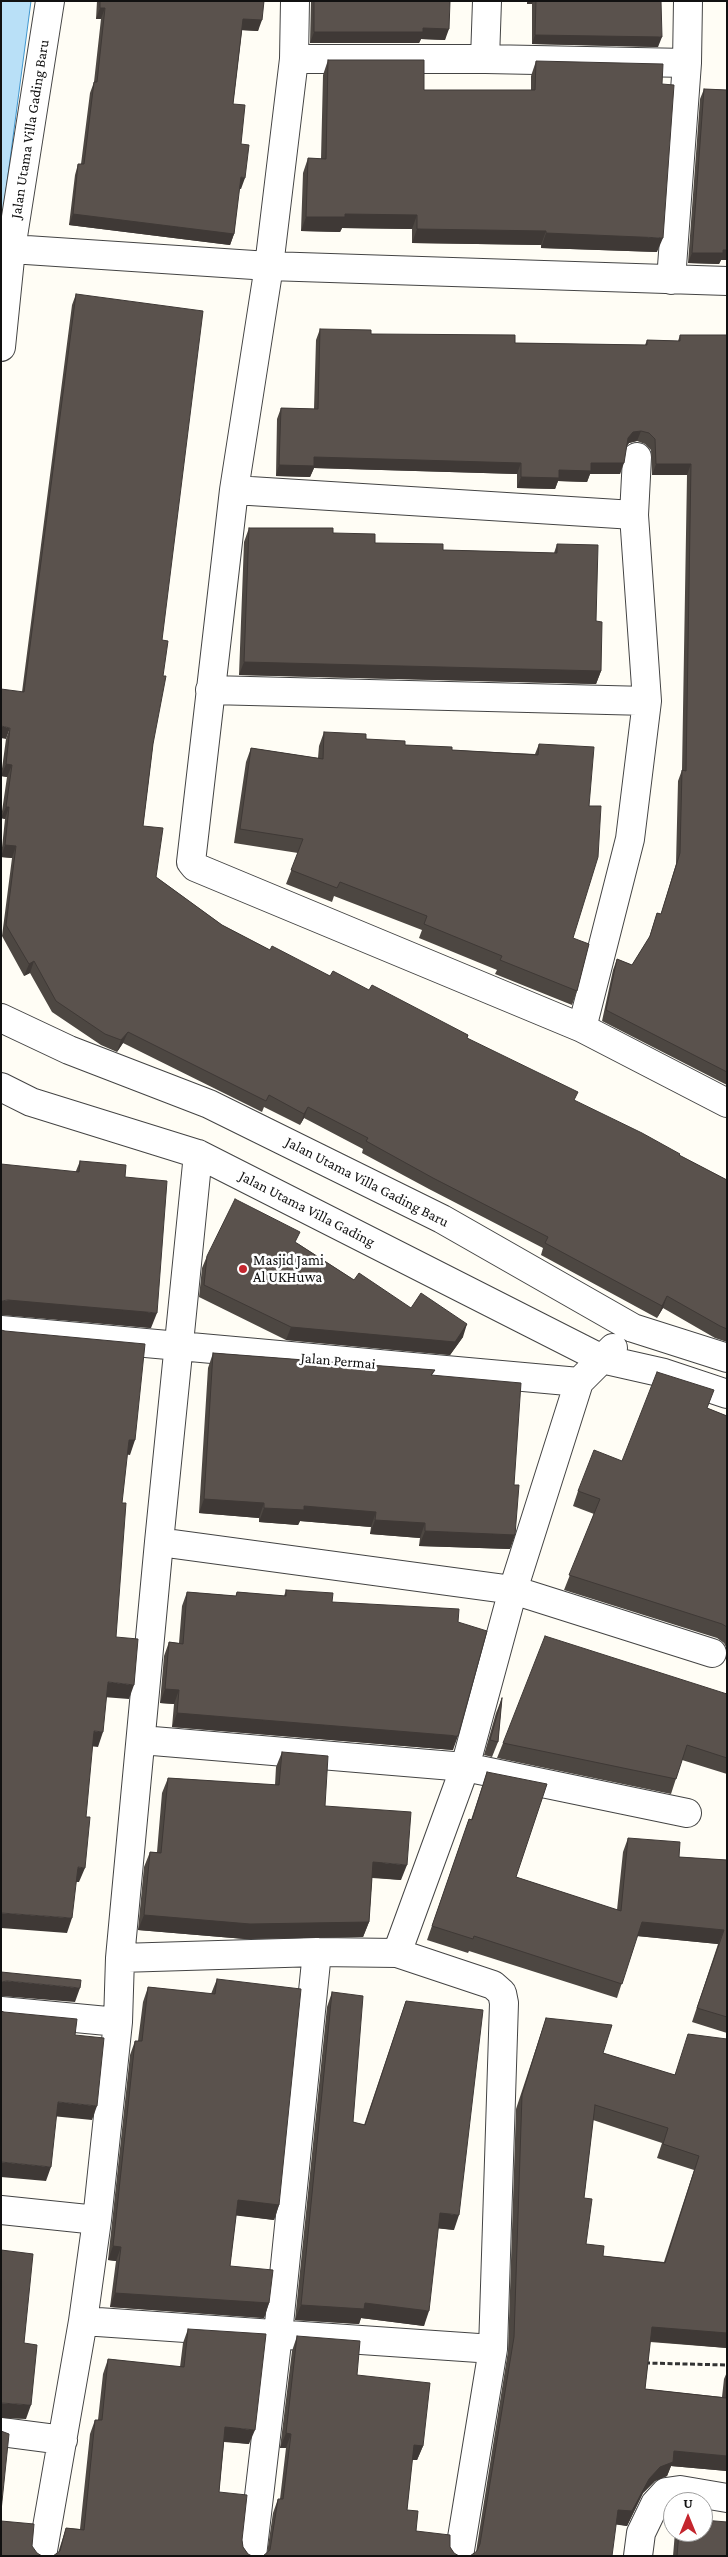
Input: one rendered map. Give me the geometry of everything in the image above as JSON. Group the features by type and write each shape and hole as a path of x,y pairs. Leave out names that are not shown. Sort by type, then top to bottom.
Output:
{"street":[{"name":"Jalan Utama Villa Gading Baru","path":"1,347 11,249 50,1"},
{"path":"295,1 294,59 269,266 234,490 190,857 195,867 582,1028 727,1103"},
{"path":"485,59 487,1"},
{"path":"671,280 687,63 688,1"},
{"path":"294,59 485,59 687,63"},
{"path":"11,249 269,266 727,282"},
{"path":"582,1028 630,839 647,701 634,515 637,457"},
{"path":"234,490 634,515"},
{"path":"210,690 647,701"},
{"name":"Jalan Utama Villa Gading Baru","path":"1,1018 69,1050 218,1108 442,1218 633,1328 727,1358"},
{"name":"Jalan Utama Villa Gading","path":"1,1087 31,1102 198,1154 602,1359"},
{"path":"42,2556 83,2322 97,2220 118,2022 120,1958 198,1154"},
{"path":"396,1953 465,1767 513,1590 579,1382 633,1328"},
{"name":"Jalan Permai","path":"1,1330 579,1382"},
{"path":"602,1359 664,1373 727,1394"},
{"path":"159,1542 513,1590 712,1653"},
{"path":"141,1740 465,1767 687,1814"},
{"path":"120,1958 316,1952 396,1953 493,1985 503,1998 493,2349 459,2556"},
{"path":"252,2556 278,2334 316,1952"},
{"path":"1,2011 118,2022"},
{"path":"1,2210 97,2220"},
{"path":"83,2322 493,2349"},
{"path":"1,2432 63,2440"},
{"path":"638,2556 641,2533 655,2504 666,2492 680,2490 727,2498"}],"path":[{"path":"642,2362 727,2365"}],"water":[{"path":"1,1 31,1 1,228"}],"building":[{"path":"100,1 264,1 262,20 243,19 233,104 245,105 241,144 249,145 245,178 241,177 234,234 73,214 78,164 84,164 94,82 97,82 105,8 100,8"},
{"path":"314,1 450,1 449,29 423,28 423,32 314,32"},
{"path":"536,1 661,1 662,37 535,35"},
{"path":"328,60 424,60 424,90 535,90 536,61 663,64 662,84 674,85 663,238 546,233 546,231 417,229 417,215 345,214 345,217 306,217 308,158 326,159"},
{"path":"704,89 727,90 727,250 723,250 723,253 692,253"},
{"path":"76,294 203,311 162,640 168,641 163,676 166,676 153,744 143,826 163,828 156,877 222,925 270,950 272,946 330,976 333,971 369,990 372,985 468,1035 467,1038 578,1092 574,1100 642,1133 727,1180 727,1329 667,1296 662,1306 545,1243 548,1237 433,1178 366,1141 368,1138 308,1107 304,1114 269,1095 266,1101 128,1032 121,1040 105,1034 56,1001 34,961 29,964 6,925 16,846 5,845 9,807 6,807 12,765 6,764 10,728 1,726 1,689 24,692"},
{"path":"320,329 371,330 371,334 515,335 515,343 647,345 647,340 680,341 680,335 727,335 727,1072 606,1010 617,959 632,965 650,936 657,913 661,914 680,853 682,770 686,771 691,464 656,464 655,439 649,433 641,431 633,432 628,438 624,463 591,463 591,471 559,470 559,478 521,477 521,463 314,457 314,466 279,465 281,408 318,409"},
{"path":"249,528 333,528 333,533 375,534 375,543 443,544 443,550 557,553 557,544 598,545 596,621 602,622 601,671 244,662"},
{"path":"324,732 366,734 366,739 405,741 405,745 452,747 452,750 538,755 539,744 594,747 589,806 601,806 598,857 573,938 589,944 577,991 500,960 502,956 424,924 427,916 340,882 337,888 291,870 303,839 240,829 251,748 323,759"},
{"path":"80,1161 126,1165 125,1177 167,1181 157,1313 8,1300 1,1301 1,1164 79,1172"},
{"path":"235,1199 300,1232 295,1242 354,1280 359,1273 411,1308 421,1293 467,1324 455,1342 291,1327 204,1285 207,1256"},
{"path":"1,1330 145,1344 135,1440 129,1440 122,1503 126,1503 116,1637 138,1639 134,1685 108,1682 103,1732 94,1731 86,1817 90,1817 85,1868 78,1867 72,1918 1,1913"},
{"path":"213,1353 435,1370 431,1375 521,1383 514,1485 519,1485 515,1535 425,1531 425,1523 375,1520 376,1512 304,1506 304,1510 264,1508 264,1503 204,1499"},
{"path":"657,1372 714,1390 707,1408 727,1416 727,1627 569,1575 600,1499 578,1491 594,1450 622,1461"},
{"path":"286,1590 333,1593 332,1602 459,1609 458,1622 487,1631 458,1736 177,1713 179,1690 165,1689 169,1642 183,1644 187,1592 236,1596 237,1592 286,1596"},
{"path":"545,1636 727,1694 727,1758 687,1745 676,1779 503,1743"},
{"path":"502,1698 498,1742 490,1740"},
{"path":"282,1752 328,1756 325,1806 411,1812 407,1865 373,1862 369,1922 250,1924 144,1915 150,1852 161,1853 168,1778 279,1785"},
{"path":"487,1772 547,1784 516,1877 621,1911 628,1838 680,1842 679,1857 727,1860 727,2017 697,2008 724,1930 642,1922 622,1984 474,1936 473,1939 432,1926 469,1819 472,1820"},
{"path":"1,1972 81,1980 80,1988 1,1982"},
{"path":"217,1979 301,1989 279,2205 238,2200 230,2266 273,2270 269,2303 115,2293 121,2247 113,2246 135,2041 142,2041 148,1987 215,1994"},
{"path":"332,1992 363,1996 353,2122 365,2125 406,2001 483,2010 459,2215 440,2213 429,2311 365,2303 364,2309 301,2305"},
{"path":"1,2011 77,2019 75,2035 104,2038 97,2106 58,2102 51,2167 1,2162"},
{"path":"546,2018 612,2025 603,2053 675,2075 688,2034 727,2039 727,2333 652,2327 645,2389 726,2398 727,2394 727,2456 674,2451 673,2462 660,2467 649,2479 632,2511 618,2510 612,2556 470,2556 477,2551 480,2544 514,2337 522,2095","holes":["595,2105 668,2128 663,2144 699,2156 665,2263 603,2256 604,2246 586,2244 592,2199 584,2198"]},
{"path":"1,2250 33,2254 24,2343 37,2345 31,2405 1,2403"},
{"path":"188,2329 266,2334 255,2430 225,2427 219,2492 247,2495 242,2540 243,2547 252,2556 53,2556 60,2551 66,2528 84,2530 95,2420 102,2420 108,2359 184,2367"},
{"path":"297,2336 360,2341 357,2375 430,2383 423,2446 414,2445 407,2510 418,2511 416,2531 450,2535 450,2547 459,2556 263,2556 270,2550 278,2499 283,2499 291,2434 286,2433"},
{"path":"1,2431 9,2434 1,2511"},
{"path":"1,2521 34,2524 32,2546 42,2556 1,2556"},
{"path":"713,2521 727,2522 727,2556 677,2556 678,2542 713,2542"}],"place":[{"name":"Masjid Jami Al UKHuwa","path":"243,1269"}]}
